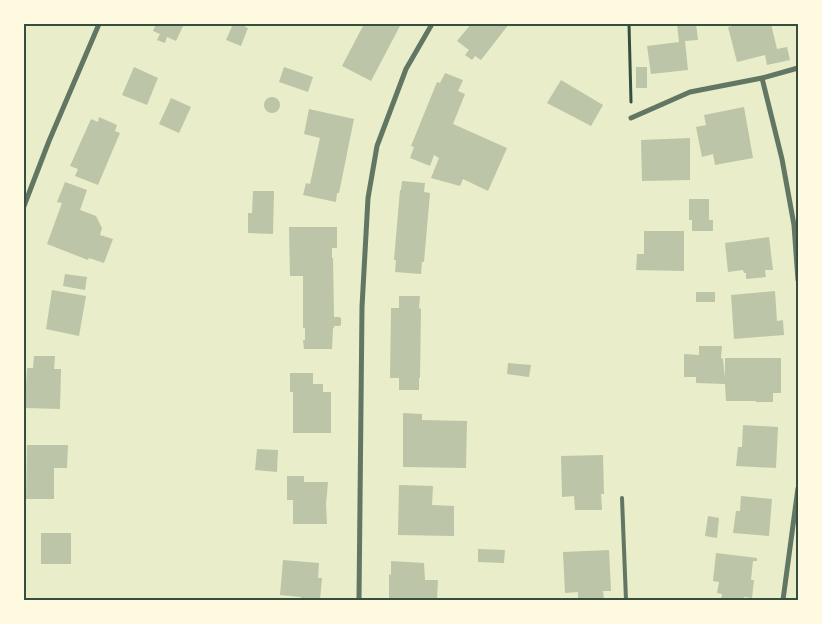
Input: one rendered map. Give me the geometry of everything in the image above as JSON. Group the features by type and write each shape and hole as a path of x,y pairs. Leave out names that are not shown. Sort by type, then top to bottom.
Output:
{"street":[{"path":"24,206 49,141 99,24"},
{"path":"359,600 362,307 368,198 377,146 406,69 432,24"},
{"path":"631,118 690,92 762,78 798,68"},
{"path":"762,78 782,159 794,225 798,280"},
{"path":"783,600 798,488"}],"lane":[{"path":"622,498 626,600"}],"path":[{"path":"629,24 631,118"}],"building":[{"path":"156,24 184,24 176,41 167,37 165,43 157,40 160,34 153,31"},
{"path":"233,24 247,24 245,27 248,28 241,46 226,40"},
{"path":"364,24 401,24 371,81 342,66"},
{"path":"471,24 509,24 481,60 475,56 472,60 465,55 469,50 457,41"},
{"path":"677,24 696,24 698,40 685,41 688,70 651,74 647,46 679,42"},
{"path":"756,24 757,26 771,24 777,49 787,47 790,60 767,65 765,55 737,62 728,27"},
{"path":"134,67 158,78 147,105 122,95"},
{"path":"284,67 313,77 308,92 279,82"},
{"path":"636,67 647,67 647,88 636,88"},
{"path":"445,73 463,80 458,91 465,94 453,124 507,148 488,191 463,179 460,186 431,178 439,158 434,155 430,166 410,158 414,147 411,146 437,82 440,83"},
{"path":"561,80 603,105 591,126 547,103"},
{"path":"272,97 280,105 272,113 264,105"},
{"path":"171,98 191,107 179,133 159,124"},
{"path":"744,107 753,158 715,165 713,154 702,157 696,127 706,125 704,115"},
{"path":"309,109 354,119 336,202 303,195 306,183 310,184 320,138 304,134"},
{"path":"99,117 117,125 115,131 120,133 98,185 75,176 78,169 70,166 91,119 98,122"},
{"path":"690,138 690,180 642,181 641,140"},
{"path":"402,181 425,183 424,192 430,193 424,262 422,262 421,274 395,272 396,260 394,260"},
{"path":"65,182 87,190 80,210 96,216 102,228 100,235 113,239 104,263 89,258 88,260 47,244 62,203 57,202"},
{"path":"253,191 274,191 273,234 248,233 248,213 252,213"},
{"path":"689,199 709,199 709,220 713,220 713,231 692,231 692,220 689,220"},
{"path":"289,227 337,227 337,248 332,248 334,317 341,318 341,325 334,326 333,328 332,349 304,349 303,276 290,276"},
{"path":"644,231 684,231 684,271 636,270 637,254 644,254"},
{"path":"769,237 773,270 765,270 766,277 746,279 746,273 743,270 728,272 725,243"},
{"path":"65,274 87,277 85,290 63,286"},
{"path":"52,290 86,296 79,336 46,329"},
{"path":"775,291 777,321 783,320 784,335 734,339 731,295"},
{"path":"696,292 715,292 715,302 696,302"},
{"path":"399,296 420,296 419,390 399,390 399,378 390,378 391,308 399,308"},
{"path":"699,346 722,346 721,358 723,359 725,378 725,358 781,358 781,393 773,393 773,402 726,401 725,384 696,383 696,377 684,377 684,354 699,355"},
{"path":"34,356 55,356 54,369 61,369 60,409 25,408 27,368 33,368"},
{"path":"508,363 531,365 529,377 507,374"},
{"path":"290,373 313,373 313,384 323,384 323,392 331,392 331,433 293,433 293,392 290,392"},
{"path":"403,413 422,414 422,420 467,421 466,468 403,467"},
{"path":"743,425 778,427 776,468 736,466 738,447 742,447"},
{"path":"27,445 68,445 67,468 54,468 54,499 26,499"},
{"path":"257,449 278,450 277,472 255,470"},
{"path":"603,455 604,494 601,494 602,510 575,510 574,496 562,497 561,456"},
{"path":"287,476 304,476 304,482 328,482 327,524 293,524 293,500 287,500"},
{"path":"399,485 433,486 432,505 454,506 454,536 398,535"},
{"path":"741,496 772,499 769,536 733,533 736,511 740,511"},
{"path":"708,516 719,518 717,538 705,536"},
{"path":"41,533 71,533 71,564 41,564"},
{"path":"478,549 505,550 504,563 478,562"},
{"path":"609,550 611,591 603,591 604,600 578,600 578,592 565,593 563,552"},
{"path":"716,553 757,558 757,561 753,561 751,580 754,580 752,598 744,597 744,600 721,600 722,594 717,593 719,582 713,581"},
{"path":"283,560 319,563 318,578 322,578 320,600 301,600 301,597 280,595"},
{"path":"391,561 424,563 425,580 438,580 437,600 389,600"}]}
